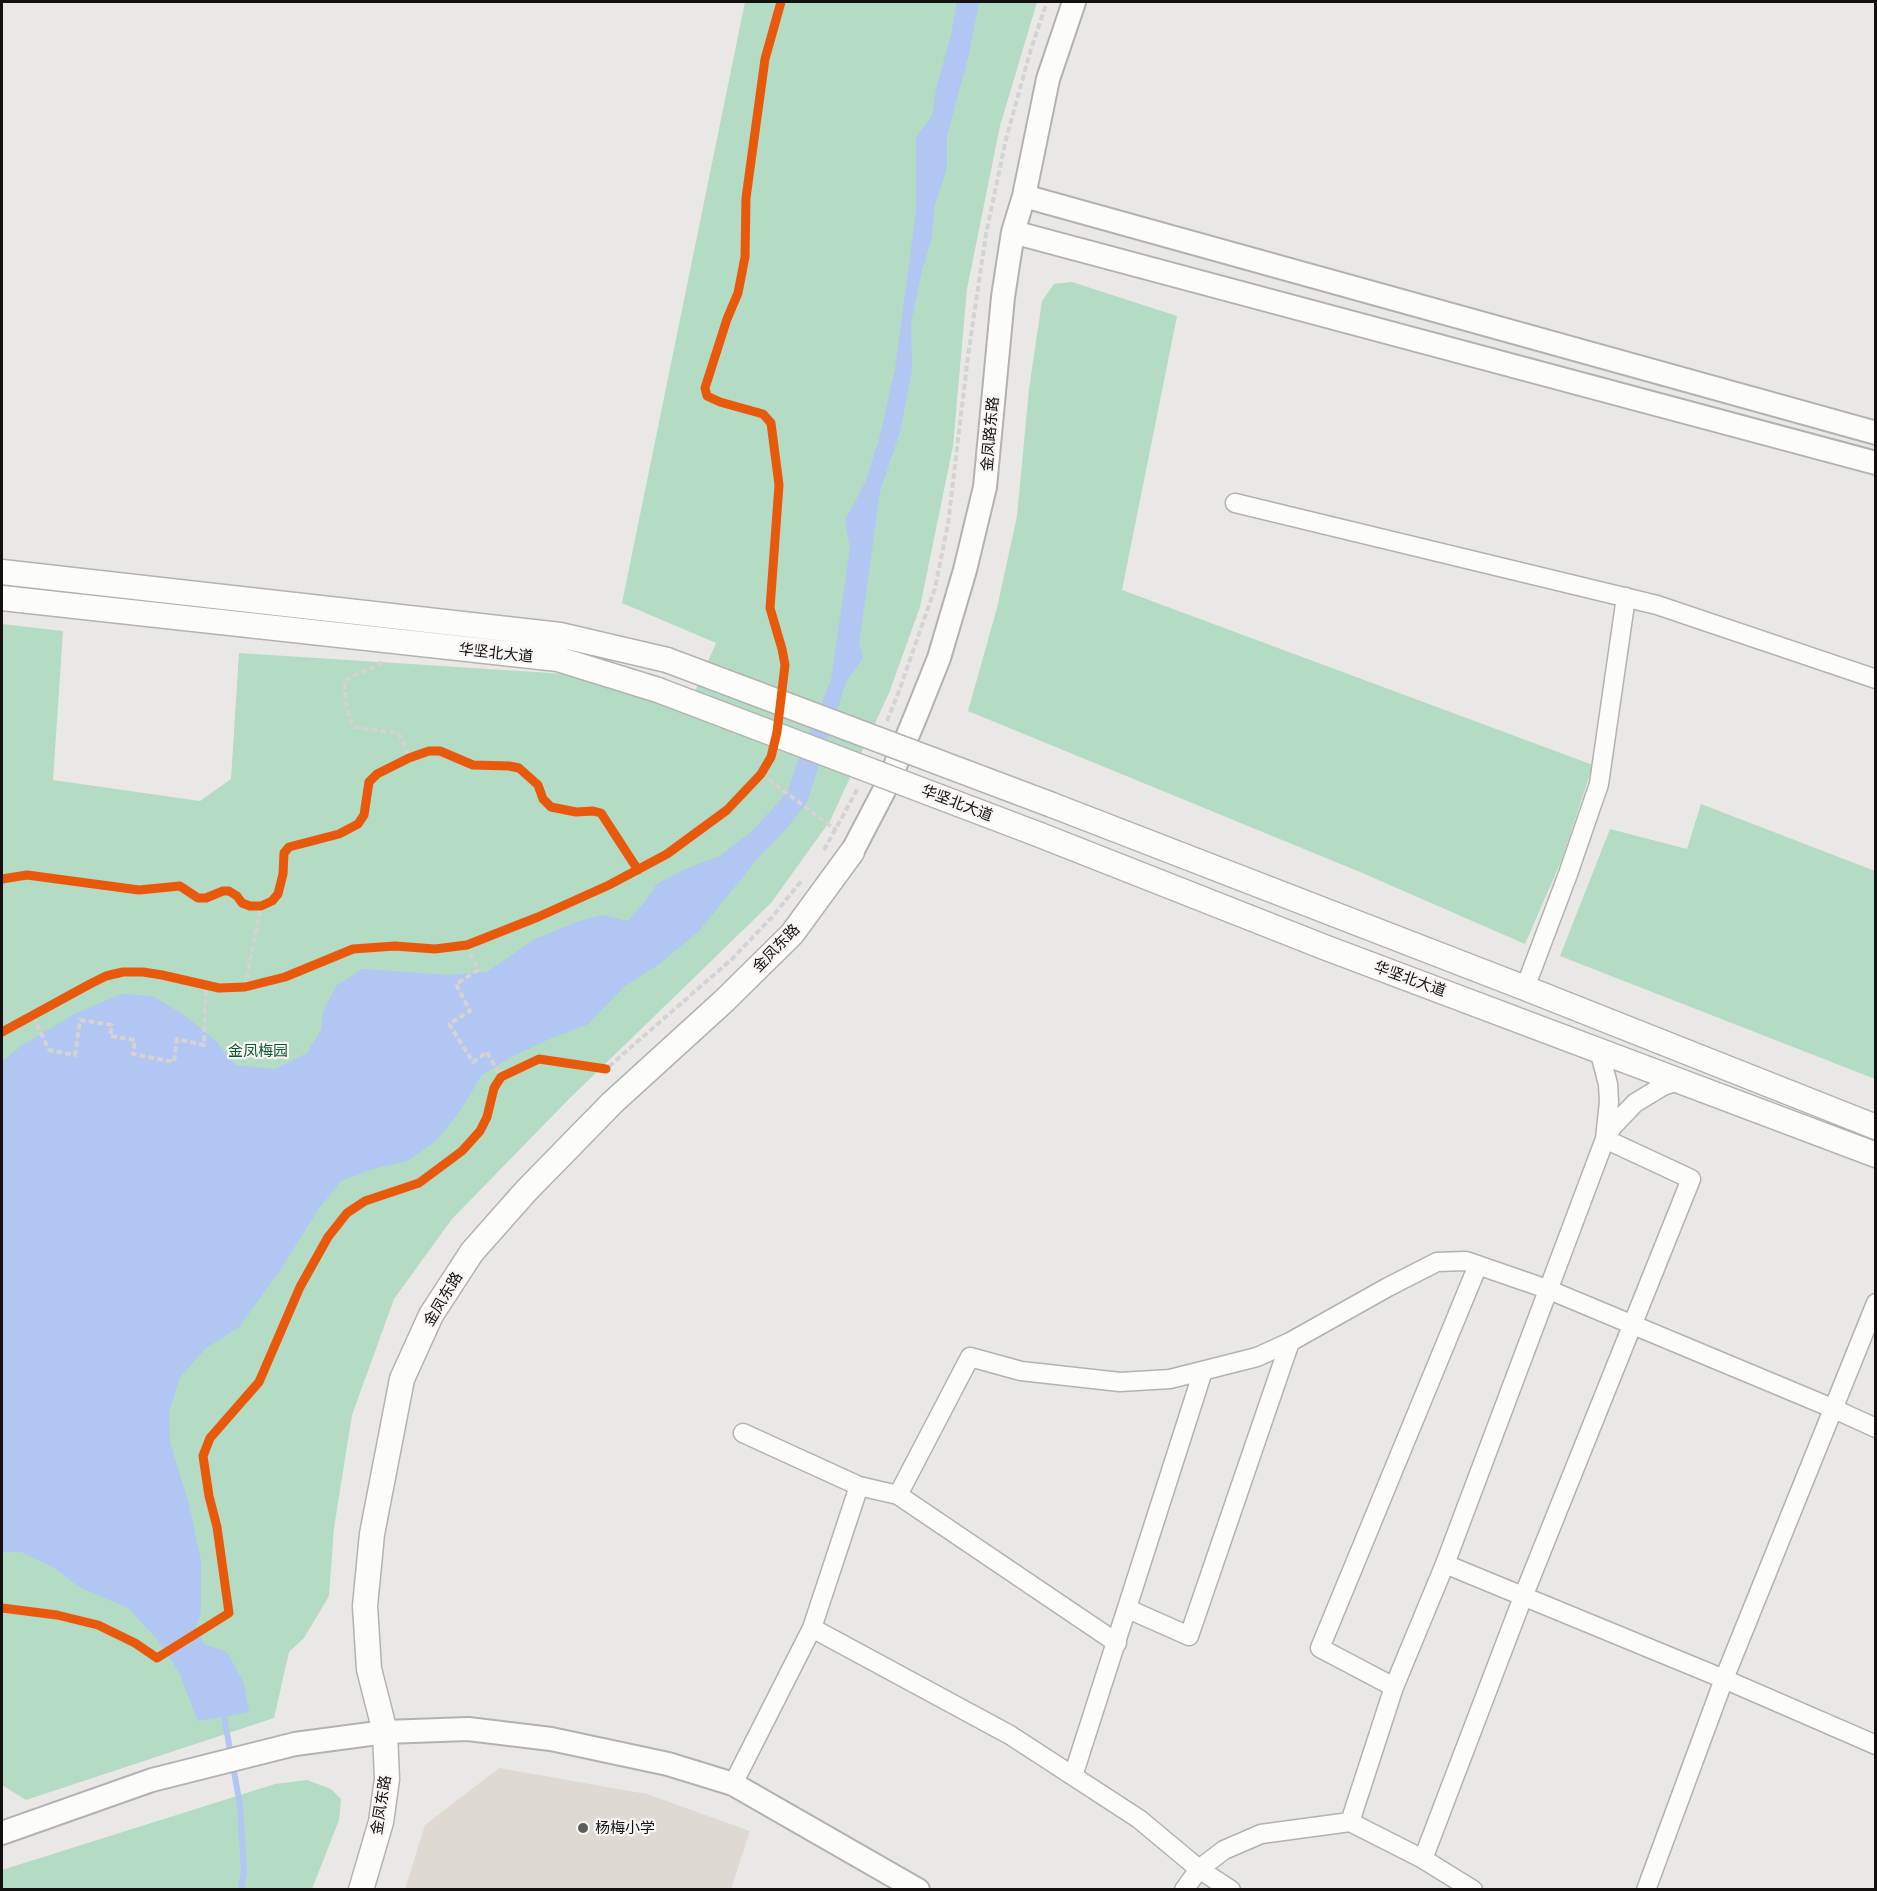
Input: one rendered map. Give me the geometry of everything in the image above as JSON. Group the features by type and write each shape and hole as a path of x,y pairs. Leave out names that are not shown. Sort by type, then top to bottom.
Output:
{"main road":[{"name":"华坚北大道","path":"2,572 560,635 667,660 1052,805 1525,988 1875,1127"},
{"name":"华坚北大道","path":"2,598 558,659 658,690 1040,835 1324,947 1875,1155"},
{"name":"金凤东路","path":"361,1890 381,1822 387,1779 385,1732 368,1658 365,1606 372,1534 402,1379 431,1315 472,1252 526,1191 612,1103 724,1001 792,934 852,852"}],"street":[{"name":"金凤路东路","path":"852,852 888,783 917,713 939,658 965,570 985,487 1003,297 1013,232 1024,196 1048,79 1074,2"},
{"path":"1024,196 1875,432"},
{"path":"1013,232 1875,463"},
{"path":"1235,503 1657,605 1875,679"},
{"path":"1525,988 1599,784 1626,597"},
{"path":"1599,1050 1605,1066 1608,1093 1608,1121 1605,1139"},
{"path":"1350,1822 1394,1687 1445,1564 1605,1139 1613,1125 1635,1103 1663,1086 1678,1081"},
{"path":"1423,1859 1523,1598 1691,1179 1605,1139"},
{"path":"898,1495 970,1357 1021,1371 1120,1382 1170,1379 1257,1357 1290,1342 1437,1262 1466,1262 1547,1289 1875,1428"},
{"path":"1394,1687 1320,1648 1478,1265"},
{"path":"1646,1890 1724,1679 1875,1303"},
{"path":"1128,1609 1189,1636 1290,1342"},
{"path":"1073,1776 1203,1371"},
{"path":"743,1433 859,1486 898,1495 1117,1643"},
{"path":"733,1784 812,1628 859,1486"},
{"path":"1445,1564 1724,1679 1875,1745"},
{"path":"812,1628 1010,1735 1139,1819 1199,1869 1231,1890"},
{"path":"2,1833 152,1780 295,1743 385,1732 468,1729 551,1739 668,1764 733,1784 918,1890"},
{"path":"1184,1890 1199,1869 1224,1850 1261,1834 1350,1822 1423,1859 1473,1890"}],"path":[{"path":"882,731 900,691 935,588 948,524 968,356 986,234 1006,139 1031,49 1047,2"},
{"path":"381,660 380,664 345,680 345,698 349,717 354,727 398,733 409,758"},
{"path":"2,879 27,875 139,890 180,886 198,898 229,891 242,903 261,906 272,901 278,894 283,874 284,853 289,847 339,834 358,824 364,815 369,782 378,774 409,758 429,751 440,751 473,765 519,768 538,785 543,799 551,807 576,812 601,813 638,870"},
{"path":"761,774 836,830"},
{"path":"820,859 861,781"},
{"path":"2,1608 57,1615 98,1625 135,1643 157,1658 229,1613 217,1527 204,1471 203,1456 210,1438 259,1382 300,1287 328,1237 347,1213 365,1201 419,1183 462,1152 480,1131 487,1116 494,1088 501,1077 539,1059 606,1068 732,959 773,916 806,875"},
{"path":"245,987 261,906"},
{"path":"467,945 478,970 456,984 470,1011 449,1024 473,1062 487,1052 501,1077"},
{"path":"33,1016 49,1050 75,1055 81,1020 112,1025 110,1036 135,1040 133,1054 174,1062 177,1039 204,1045 206,985"}],"shaded area":[{"name":"杨梅小学","path":"499,1768 647,1794 750,1831 731,1889 405,1889 425,1825"}],"green space":[{"name":"金凤梅园","path":"745,2 1037,2 1000,126 967,289 953,446 920,607 889,693 830,821 771,903 569,1099 452,1219 394,1299 352,1415 334,1528 329,1596 304,1638 289,1652 274,1718 26,1800 2,1785 2,624 63,631 53,780 200,801 231,779 239,653 582,675 691,701 716,643 622,603"},
{"path":"1072,282 1177,316 1122,590 1593,765 1562,859 1525,944 1360,872 968,711 997,608 1017,516 1029,389 1042,301 1054,284"},
{"path":"1701,804 1875,871 1875,1079 1560,956 1610,829 1687,849"},
{"path":"307,1780 331,1789 341,1799 339,1820 312,1889 2,1889 2,1870 275,1784"}],"water":[{"path":"957,2 979,2 969,54 947,136 947,168 934,208 932,238 922,270 911,323 912,370 900,432 880,491 859,644 863,658 846,682 807,802 699,931 658,965 625,986 588,1024 511,1057 481,1076 458,1114 437,1140 408,1161 376,1168 341,1181 319,1208 279,1272 239,1327 205,1349 180,1377 169,1412 170,1442 189,1504 201,1561 201,1613 196,1626 204,1644 227,1652 244,1684 249,1712 198,1721 179,1672 158,1640 128,1608 79,1587 53,1567 21,1552 2,1552 2,1061 24,1044 76,1013 122,994 153,996 184,1015 216,1041 235,1065 275,1069 307,1053 321,1030 323,1011 337,985 362,969 449,975 487,972 535,939 579,921 602,915 628,921 657,884 685,869 720,856 751,832 778,803 788,790 831,680 850,548 845,520 865,483 880,436 895,369 916,211 916,137 932,116 936,89 951,35"}],"waterway":[{"path":"223,1710 231,1756"},
{"path":"233,1766 240,1805 244,1870 241,1890"}],"cycle path":[{"path":"2,1032 106,976 123,972 162,975 219,988 245,987 285,977 353,949 395,946 435,949 467,945 538,917 609,885 667,854 727,810 761,774 771,757 777,732 785,665 770,608 779,485 771,423 763,414 707,396 705,388 727,319 738,293 745,257 746,198 765,59 781,2"},
{"path":"2,879 27,875 139,890 180,886 198,898 229,891 242,903 261,906 272,901 278,894 283,874 284,853 289,847 339,834 358,824 364,815 369,782 377,774 429,751 440,751 473,765 519,768 538,785 543,799 551,807 576,812 601,813 638,870"},
{"path":"2,1608 57,1615 98,1625 135,1643 157,1658 229,1613 217,1527 209,1496 203,1456 210,1438 259,1382 300,1287 328,1237 347,1213 365,1201 419,1183 462,1151 480,1131 487,1117 494,1088 501,1077 539,1059 606,1069"}],"place":[{"name":"杨梅小学","path":"583,1828"}]}
